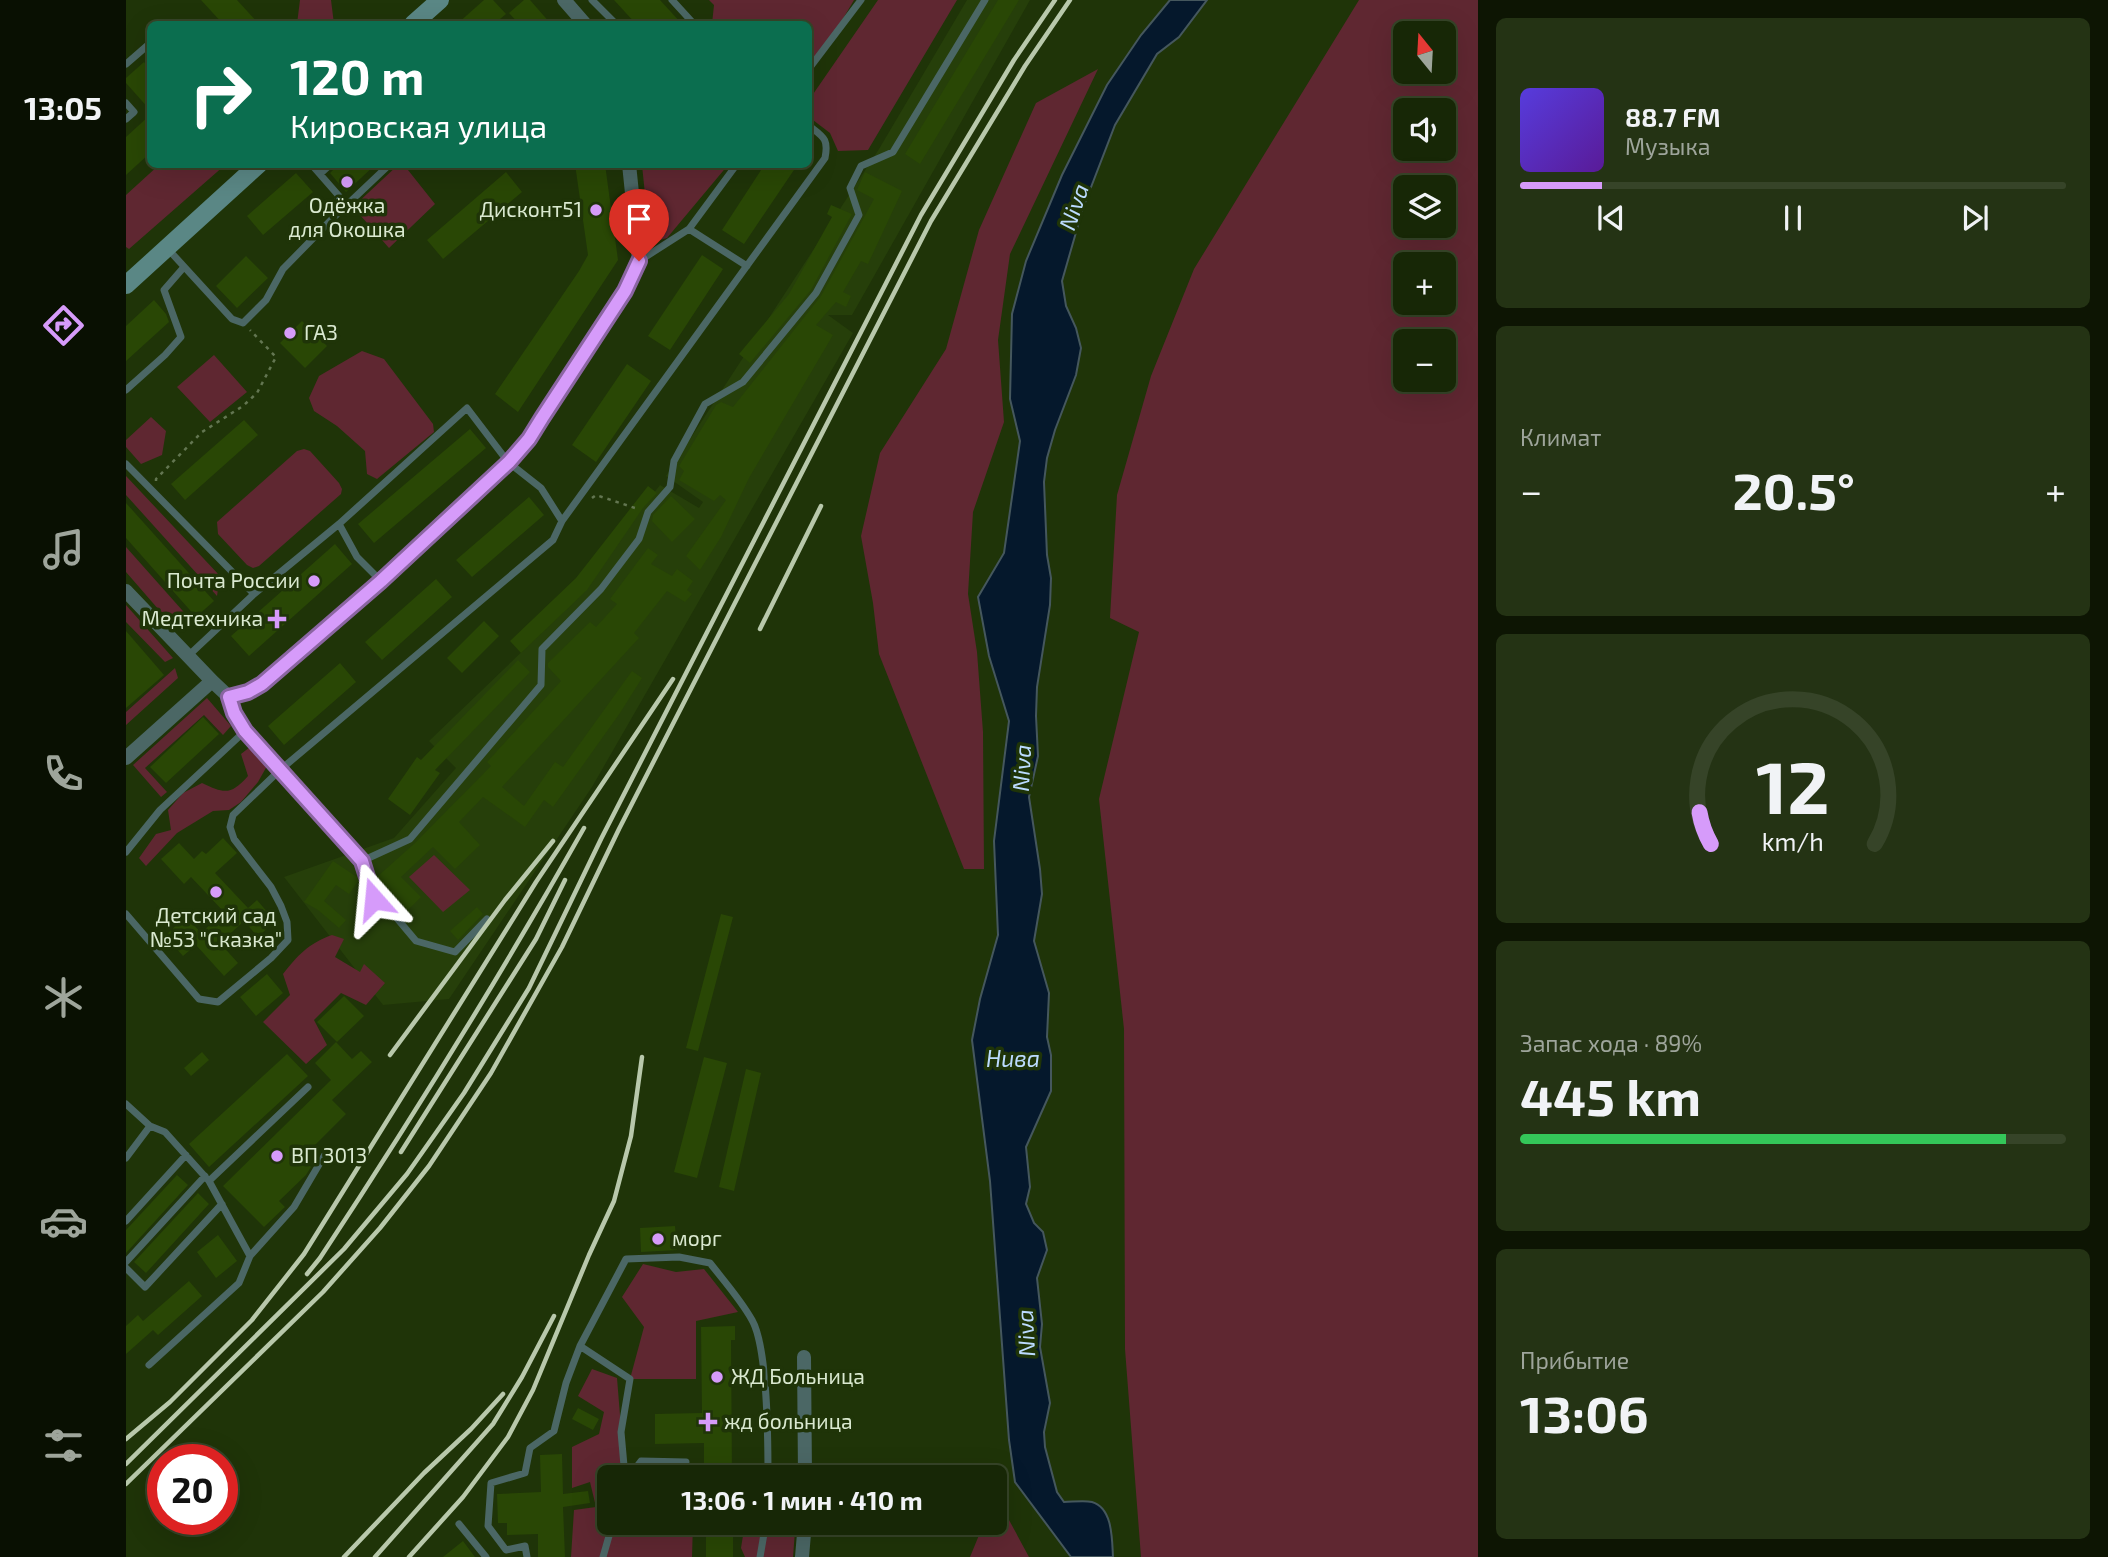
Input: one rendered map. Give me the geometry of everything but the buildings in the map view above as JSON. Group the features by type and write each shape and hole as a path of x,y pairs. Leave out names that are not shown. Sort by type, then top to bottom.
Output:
{"main road":[{"path":"416,21 440,0"},
{"path":"126,285 255,168"}],"street":[{"path":"564,0 583,21"},
{"path":"126,591 229,697 248,692 262,684 381,581 509,462 529,439 625,291 639,261 629,168"},
{"path":"126,758 212,681"},
{"path":"804,1357 805,1465"},
{"path":"802,1557 804,1535"}],"lane":[{"path":"592,0 614,21"},
{"path":"672,0 691,21"},
{"path":"812,64 861,0"},
{"path":"362,861 410,839 541,685 542,649 601,589 639,540 648,512 670,487 674,461 705,404 743,382 817,293 859,215 850,188 861,166 893,152 985,0"},
{"path":"126,64 147,46"},
{"path":"126,103 134,112 126,119"},
{"path":"126,914 199,999 218,1002 271,958 288,940 287,922 271,887 234,839 230,827 233,815 281,770 553,540 562,521 825,158 827,146 824,137 812,128"},
{"path":"315,168 339,196 333,218"},
{"path":"320,174 327,168"},
{"path":"167,248 232,319 243,323 267,300 283,270 386,168"},
{"path":"639,261 690,229 734,168"},
{"path":"690,229 747,266"},
{"path":"126,390 181,337 164,290 184,267"},
{"path":"187,656 254,594 340,524 467,408 509,462 541,488 562,521"},
{"path":"126,464 254,594"},
{"path":"340,524 357,557 381,581"},
{"path":"229,697 234,713 245,731 362,861 374,899 395,916 416,941 455,952 487,919"},
{"path":"126,852 160,810 245,731"},
{"path":"126,1262 207,1178 308,1087"},
{"path":"126,1104 150,1126 165,1132 207,1178 250,1256"},
{"path":"126,1158 150,1126"},
{"path":"149,1365 239,1283 250,1256 293,1207 327,1152"},
{"path":"126,1221 186,1155"},
{"path":"126,1268 145,1287 222,1204"},
{"path":"527,1557 525,1546 506,1550 488,1526 491,1483 525,1473 530,1448 554,1432 566,1383 580,1346 626,1258 678,1257 710,1263 753,1321 761,1346 768,1465"},
{"path":"580,1346 631,1379 621,1432 625,1465"},
{"path":"638,1465 641,1461 686,1462"},
{"path":"459,1524 486,1557"},
{"path":"603,1557 609,1535"},
{"path":"760,1557 764,1535"}],"path":[{"path":"159,498 156,479 202,432 243,407 257,393 276,357 243,323"},
{"path":"588,502 596,495 648,512"}],"shaded area":[{"path":"300,0 331,0 334,21 297,21"},
{"path":"709,0 854,0 831,39 812,63 812,21 712,21 714,5"},
{"path":"878,0 957,0 868,150 838,151 830,133 812,119 812,96"},
{"path":"967,0 1030,0 852,315 828,315 853,333 592,787 449,999 383,1005 284,877 394,838 456,768 429,741 558,617 660,485 699,508 703,502 666,476 879,149"},
{"path":"1359,0 1478,0 1478,1557 1141,1557 1125,1349 1124,1029 1099,799 1139,632 1110,618 1117,495 1151,376 1194,269"},
{"path":"1098,69 1010,254 998,340 1004,422 973,512 968,594 977,652 983,732 984,869 964,869 879,654 861,536 880,453 946,349 979,230 1036,103"},
{"path":"156,168 222,168 129,249 126,247 126,195"},
{"path":"395,168 406,168 435,204 389,248 353,207"},
{"path":"642,168 725,168 667,238 650,243"},
{"path":"362,351 384,359 433,424 434,432 377,479 367,474 365,451 337,426 314,411 309,398 319,376"},
{"path":"214,355 247,392 210,422 177,387"},
{"path":"151,417 166,431 162,455 141,464 126,447 126,440"},
{"path":"297,451 310,451 339,483 341,494 259,566 253,568 218,534 217,522"},
{"path":"126,476 220,576 217,596 126,495"},
{"path":"126,547 190,619 177,624 159,610 126,572"},
{"path":"126,605 173,658 165,662 126,622"},
{"path":"175,668 178,678 126,725 126,712"},
{"path":"207,698 231,726 223,735 204,715 145,768 167,792 161,797 133,765"},
{"path":"250,747 267,766 241,802 229,810 213,811 177,833 146,866 139,858 156,834 171,830 168,810 183,793 202,783 222,791 237,787 248,776 241,754"},
{"path":"434,855 470,890 443,912 409,877"},
{"path":"332,935 344,939 335,957 360,972 364,964 385,983 366,1005 341,993 314,1020 327,1045 306,1064 263,1022 290,995 283,974 293,961 317,942"},
{"path":"643,1264 676,1272 704,1269 738,1312 696,1321 696,1379 630,1379 644,1327 622,1297"},
{"path":"592,1369 617,1378 624,1465 597,1465 597,1535 693,1535 692,1557 571,1557 574,1510 596,1507 590,1482 572,1488 572,1447 599,1434 604,1412 578,1396"},
{"path":"1007,1516 1029,1557 970,1557 979,1535 1007,1535"},
{"path":"743,1535 795,1535 793,1557 745,1557 741,1548"}],"water":[{"name":"Нива","path":"1170,0 1207,0 1179,37 1157,54 1115,125 1083,208 1062,281 1066,306 1081,348 1076,375 1047,458 1044,482 1047,555 1051,578 1050,605 1037,687 1038,756 1029,797 1042,894 1034,941 1049,993 1047,1037 1051,1055 1051,1091 1026,1147 1030,1187 1026,1204 1034,1223 1043,1232 1047,1250 1037,1278 1042,1324 1040,1347 1050,1403 1044,1432 1045,1447 1057,1492 1064,1502 1092,1502 1104,1511 1110,1525 1113,1557 1071,1557 1015,1482 1009,1440 990,1181 972,1040 998,935 994,841 1009,721 989,656 978,597 1004,553 1020,441 1010,399 1012,314 1026,261 1062,175 1107,85 1141,35"}],"railway":[{"path":"126,1464 344,1249 407,1174 464,1093 529,988 601,839 921,215 1014,60 1055,0"},
{"path":"126,1484 323,1292 380,1228 429,1166 491,1073 562,947 619,829 931,221 1025,66 1070,0"},
{"path":"760,629 821,506"},
{"path":"126,1439 170,1402 252,1320 304,1254 536,882 673,679"},
{"path":"307,1274 355,1205 456,1045 584,828"},
{"path":"390,1055 505,900 553,841"},
{"path":"401,1152 536,939 565,880"},
{"path":"409,1557 463,1497 508,1437 533,1390 614,1201 631,1136 642,1057"},
{"path":"375,1557 493,1424 522,1377 554,1316"},
{"path":"344,1557 503,1394"}],"place":[{"name":"Одёжка для Окошка","path":"347,182"},
{"name":"Дисконт51","path":"596,210"},
{"name":"ГАЗ","path":"290,333"},
{"name":"Почта России","path":"314,581"},
{"name":"Медтехника","path":"277,619"},
{"name":"Детский сад №53 \"Сказка\"","path":"216,892"},
{"name":"ВП 3013","path":"277,1156"},
{"name":"морг","path":"658,1239"},
{"name":"ЖД Больница","path":"717,1377"},
{"name":"жд больница","path":"708,1422"}],"route":[{"path":"374,899 362,861 245,731 234,713 229,697 238,696 262,684 381,581 509,462 529,439 625,291 639,261"}],"water label":[{"name":"Niva","path":"1074,207"},
{"name":"Niva","path":"1022,768"},
{"name":"Niva","path":"1026,1333"}]}
